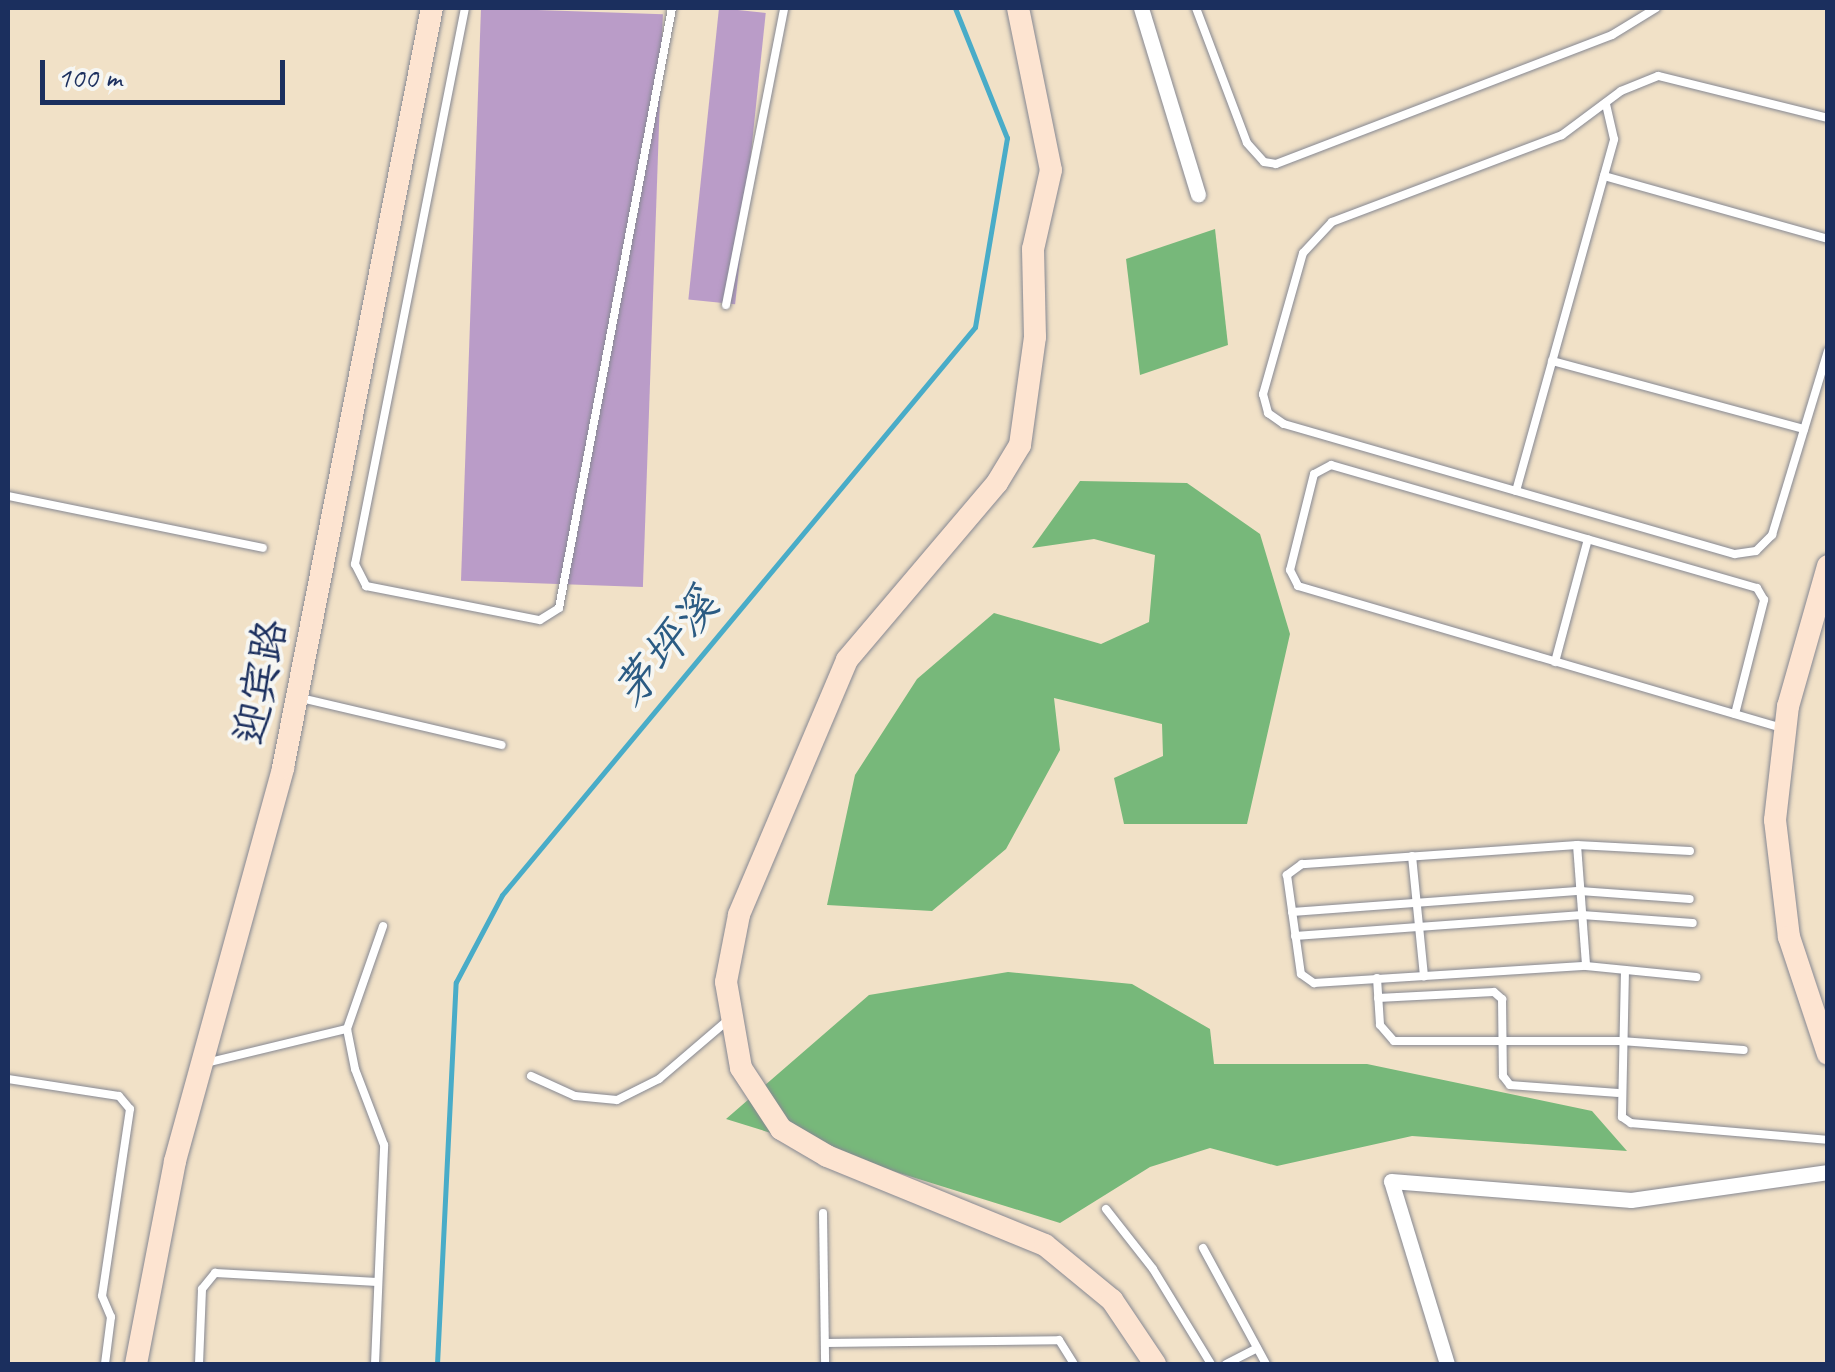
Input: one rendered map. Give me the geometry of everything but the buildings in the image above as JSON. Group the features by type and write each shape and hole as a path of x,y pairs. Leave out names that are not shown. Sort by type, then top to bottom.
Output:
{"main road":[{"name":"迎宾路","path":"136,1364 164,1202 270,824 432,8"},
{"path":"1018,8 1051,170 1033,250 1036,337 1020,445 997,484 847,660 733,932 726,965 732,1017 748,1085 781,1129 827,1156 1046,1245 1112,1300 1155,1364"},
{"path":"1828,566 1784,729 1775,820 1780,879 1794,956 1828,1054"}],"street":[{"path":"1141,8 1198,194"},
{"path":"1448,1364 1391,1181 1632,1200 1828,1172"}],"lane":[{"path":"465,8 354,564 366,586 540,620 559,608 672,8"},
{"path":"726,305 784,8"},
{"path":"1196,8 1246,143 1264,162 1276,164 1612,35 1656,8"},
{"path":"1828,118 1676,76 1638,82 1562,135 1332,222 1314,235 1263,394 1268,413 1284,424 1735,554 1756,551 1772,535 1828,351"},
{"path":"1516,490 1614,139 1606,103"},
{"path":"1604,176 1828,239"},
{"path":"1552,361 1804,429"},
{"path":"1736,714 1764,600 1757,588 1331,466 1314,474 1290,570 1298,586 1784,729"},
{"path":"8,496 263,548"},
{"path":"1555,662 1588,539"},
{"path":"296,697 502,745"},
{"path":"1690,851 1577,846 1302,864 1286,875 1301,974 1314,982 1586,966 1696,978"},
{"path":"1577,846 1586,966"},
{"path":"1412,856 1424,976"},
{"path":"1292,912 1580,891 1690,899"},
{"path":"1295,936 1582,915 1693,922"},
{"path":"374,1364 384,1145 354,1069 347,1030 382,926"},
{"path":"1624,970 1617,1108 1631,1123 1828,1140"},
{"path":"1377,978 1380,1024 1394,1040 1620,1041 1744,1050"},
{"path":"1378,998 1494,992 1502,999 1503,1076 1510,1085 1618,1093"},
{"path":"531,1076 574,1096 617,1100 659,1080 732,1017"},
{"path":"203,1063 347,1030"},
{"path":"8,1078 119,1096 130,1110 102,1296 111,1318 105,1364"},
{"path":"1106,1209 1154,1269 1212,1364"},
{"path":"823,1213 825,1364"},
{"path":"1203,1248 1266,1364"},
{"path":"199,1364 202,1289 215,1273 378,1282"},
{"path":"825,1342 1058,1340 1074,1364"},
{"path":"1226,1364 1257,1348"}],"green space":[{"path":"1215,229 1228,345 1140,375 1126,259"},
{"path":"1080,481 1187,483 1260,534 1290,634 1247,824 1124,824 1114,778 1163,756 1162,724 1054,698 1060,750 1006,849 932,911 827,905 855,775 917,679 994,613 1101,644 1149,622 1155,555 1094,539 1032,548"},
{"path":"1008,972 1132,984 1210,1029 1214,1064 1367,1064 1592,1111 1627,1151 1412,1136 1277,1166 1210,1148 1150,1167 1060,1223 726,1119 869,995"}],"waterway":[{"name":"茅坪溪","path":"437,1364 456,982 502,895 975,327 1007,138 955,8"}]}
